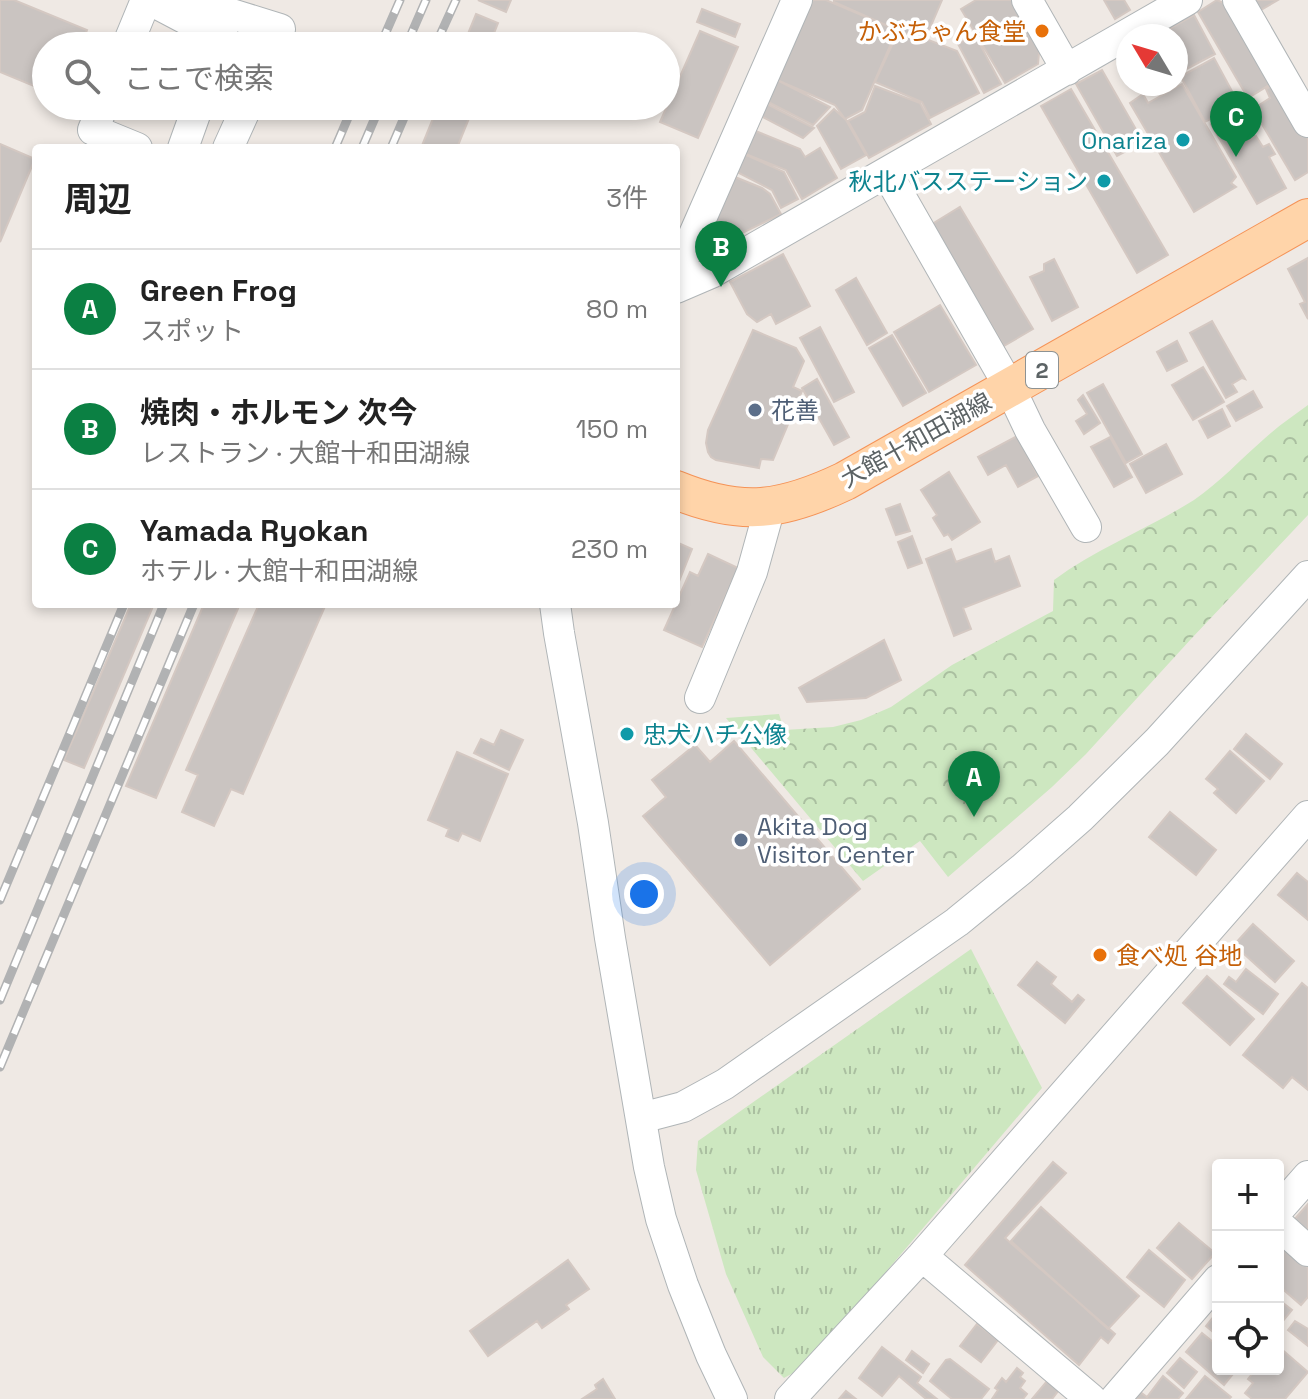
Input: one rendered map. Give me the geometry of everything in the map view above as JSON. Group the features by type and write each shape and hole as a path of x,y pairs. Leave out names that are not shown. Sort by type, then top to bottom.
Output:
{"main road":[{"name":"大館十和田湖線","path":"680,491 708,501 747,508 791,503 819,493 1308,218"}],"street":[{"path":"133,32 148,0 210,32"},
{"path":"186,0 266,32"},
{"path":"680,272 797,0"},
{"path":"1027,0 1067,70"},
{"path":"680,285 711,273 1187,0"},
{"path":"1238,0 1308,122"},
{"path":"97,120 93,130 127,144"},
{"path":"184,144 193,120"},
{"path":"230,144 241,120"},
{"path":"887,173 1086,527"},
{"path":"700,698 752,572 770,507"},
{"path":"641,1118 683,1107 725,1084 957,922 1080,818 1157,742 1308,576"},
{"path":"556,608 649,1167 671,1250 711,1355 732,1399"},
{"path":"790,1399 922,1256 1308,816"},
{"path":"1284,1203 1308,1176"},
{"path":"1284,1229 1308,1251"},
{"path":"922,1256 1091,1399"},
{"path":"1115,1399 1212,1287"}],"green space":[{"path":"1308,405 1308,515 1086,754 948,877 920,841 863,881 726,718 779,714 784,730 833,727 861,720 891,707 952,665 1053,611 1054,580 1194,500"},
{"path":"971,949 1042,1088 806,1366 784,1378 763,1357 726,1274 696,1170 698,1141"}],"building":[{"path":"0,0 14,0 87,30 32,32 32,85 0,72"},
{"path":"478,0 511,0 506,12"},
{"path":"813,0 826,0 897,30 862,110 845,119 835,105 777,80"},
{"path":"834,0 942,0 924,42"},
{"path":"976,0 1015,0 1040,42 1038,64 1005,83 961,9"},
{"path":"1104,0 1124,0 1130,10 1115,19"},
{"path":"1217,0 1230,6 1274,82 1248,98 1198,12"},
{"path":"1255,0 1278,0 1261,10"},
{"path":"702,9 740,24 735,37 697,22"},
{"path":"476,14 498,23 494,32 469,32"},
{"path":"1194,15 1215,54 1188,68 1188,24 1178,24"},
{"path":"700,31 738,47 698,138 660,122 680,120 680,76"},
{"path":"898,32 924,43 926,39 957,51 979,93 930,118 922,102 875,82"},
{"path":"975,35 1001,84 984,93 958,44"},
{"path":"1214,58 1239,104 1205,122 1188,90 1188,72"},
{"path":"1102,70 1141,138 1130,144 1132,148 1117,156 1076,84"},
{"path":"777,80 830,107 813,125 766,101"},
{"path":"1275,84 1308,139 1308,172 1295,180 1253,109 1270,98 1266,89"},
{"path":"875,86 920,103 931,124 869,158 848,121 865,112"},
{"name":"秋北バスステーション","path":"1071,89 1168,255 1137,273 1041,106"},
{"name":"Onariza","path":"1188,94 1236,177 1231,183 1236,187 1194,212 1130,103 1144,96 1148,103 1161,96"},
{"path":"1247,103 1258,123 1244,131 1249,140 1256,136 1263,147 1269,144 1275,154 1269,157 1286,188 1257,204 1211,124"},
{"path":"767,104 814,128 803,138 761,116"},
{"path":"834,109 846,120 866,155 841,169 817,126"},
{"path":"432,120 468,120 459,144 423,144"},
{"path":"753,130 800,149 805,157 820,148 837,178 802,199 786,170 743,153"},
{"path":"0,144 32,158 32,166 0,242"},
{"path":"744,154 784,172 798,199 781,208 772,190 737,172"},
{"path":"735,177 770,194 781,214 730,239 711,231"},
{"path":"960,207 1033,329 1004,346 932,224"},
{"path":"783,254 810,306 776,324 771,314 757,322 747,314 730,282"},
{"path":"1308,258 1308,319 1300,304 1305,302 1288,269"},
{"path":"1054,259 1078,307 1052,321 1030,277 1044,271 1044,264"},
{"path":"856,278 887,333 867,345 836,290"},
{"path":"940,305 976,365 929,392 894,332"},
{"path":"1212,321 1245,379 1232,384 1237,392 1226,398 1190,333"},
{"path":"820,327 854,392 834,402 800,338"},
{"name":"花善","path":"753,330 796,348 804,361 793,387 802,391 773,460 761,459 759,468 716,460 708,452 706,443 708,430"},
{"path":"892,335 926,393 903,406 869,348"},
{"path":"1177,341 1187,361 1167,371 1157,352"},
{"path":"1203,367 1224,402 1193,420 1172,385"},
{"path":"817,379 849,437 834,445 802,388"},
{"path":"1103,384 1142,454 1126,463 1087,393"},
{"path":"1253,391 1262,407 1236,421 1227,406"},
{"path":"1083,395 1100,423 1084,434 1076,421 1087,414 1078,400"},
{"path":"1222,409 1230,426 1208,438 1199,421"},
{"path":"1017,436 1038,476 1018,487 1006,465 988,475 978,457"},
{"path":"1110,437 1132,477 1114,487 1091,447"},
{"path":"1166,444 1182,474 1146,493 1130,464"},
{"path":"949,472 980,522 952,540 948,534 944,536 933,518 937,515 921,490"},
{"path":"900,504 910,531 896,535 886,509"},
{"path":"912,536 922,563 908,568 898,542"},
{"path":"680,544 692,549 680,579"},
{"path":"951,549 956,562 991,549 995,562 1009,556 1020,586 963,608 971,629 954,636 926,559"},
{"path":"708,554 738,568 702,647 664,630 674,608 680,608 680,594 690,572 698,576"},
{"path":"129,608 152,608 84,768 64,760"},
{"path":"202,608 238,608 156,798 126,786"},
{"path":"257,608 324,608 243,794 231,789 214,826 182,812 198,775 186,770"},
{"path":"884,640 901,680 866,698 807,702 799,688"},
{"path":"501,730 523,740 509,770 474,753 481,739 494,745"},
{"path":"1246,734 1282,764 1270,779 1234,749"},
{"name":"Akita Dog Visitor Center","path":"734,741 860,889 770,965 643,816 666,797 652,780 695,745 710,762"},
{"path":"1230,751 1264,781 1236,813 1214,793 1218,789 1206,779"},
{"path":"457,752 508,774 480,841 462,833 458,841 446,836 449,829 428,820"},
{"path":"1170,812 1216,850 1196,875 1149,837"},
{"path":"1297,873 1308,882 1308,920 1278,895"},
{"path":"1253,924 1294,961 1275,982 1234,945"},
{"path":"1037,962 1056,977 1051,984 1072,1002 1078,995 1084,1000 1065,1023 1018,985"},
{"path":"1246,969 1278,994 1263,1014 1224,984 1229,977 1236,982"},
{"path":"1207,976 1254,1019 1230,1045 1183,1003"},
{"path":"1302,983 1308,988 1308,1090 1292,1077 1283,1088 1243,1055"},
{"path":"1053,1162 1066,1173 1005,1238 1115,1334 1108,1343 1101,1337 1079,1365 965,1265"},
{"path":"1308,1204 1308,1234 1293,1221"},
{"path":"1041,1207 1139,1296 1108,1329 1011,1241"},
{"path":"1179,1223 1212,1250 1212,1256 1192,1279 1157,1248"},
{"path":"1284,1246 1308,1268 1308,1297 1301,1305 1284,1290"},
{"path":"1149,1250 1185,1280 1164,1307 1127,1277"},
{"path":"568,1260 589,1289 566,1305 569,1309 542,1328 537,1321 488,1356 470,1331"},
{"path":"1284,1304 1292,1310 1284,1320"},
{"path":"1295,1321 1308,1329 1308,1346 1288,1330"},
{"path":"977,1324 998,1340 981,1362 960,1346"},
{"path":"1202,1333 1212,1341 1212,1375 1186,1352"},
{"path":"882,1347 921,1377 917,1383 937,1399 926,1399 899,1376 882,1396 859,1378"},
{"path":"912,1351 929,1364 923,1373 906,1360"},
{"path":"1284,1351 1308,1372 1285,1399 1252,1399 1245,1393 1253,1383 1248,1379 1251,1375 1284,1375"},
{"path":"1180,1358 1197,1372 1184,1388 1167,1373"},
{"path":"950,1359 989,1389 981,1399 952,1399 930,1381"},
{"path":"1017,1368 1023,1373 1020,1377 1025,1381 1020,1388 1027,1394 1023,1399 992,1399 1002,1378 1006,1382"},
{"path":"1212,1375 1232,1375 1224,1385"},
{"path":"1163,1376 1183,1393 1178,1399 1132,1399 1139,1391 1147,1397"},
{"path":"1205,1376 1231,1397 1186,1399"},
{"path":"603,1379 615,1399 582,1399 597,1389 595,1385"},
{"path":"1047,1381 1059,1390 1052,1399 1032,1399"},
{"path":"846,1391 856,1399 839,1399"}],"railway":[{"path":"386,32 400,0"},
{"path":"412,32 426,0"},
{"path":"441,32 456,0"},
{"path":"337,144 347,120"},
{"path":"364,144 374,120"},
{"path":"393,144 403,120"},
{"path":"0,900 122,608"},
{"path":"0,1000 162,608"},
{"path":"0,1067 192,608"}],"place":[{"name":"かぶちゃん食堂","path":"1042,31"},
{"name":"Onariza","path":"1183,140"},
{"name":"Yamada Ryokan","path":"1236,157"},
{"name":"秋北バスステーション","path":"1104,181"},
{"name":"焼肉・ホルモン 次今","path":"721,287"},
{"name":"花善","path":"755,410"},
{"name":"忠犬ハチ公像","path":"627,734"},
{"name":"Green Frog","path":"974,817"},
{"name":"Akita Dog Visitor Center","path":"741,840"},
{"name":"食べ処 谷地","path":"1100,955"}]}
